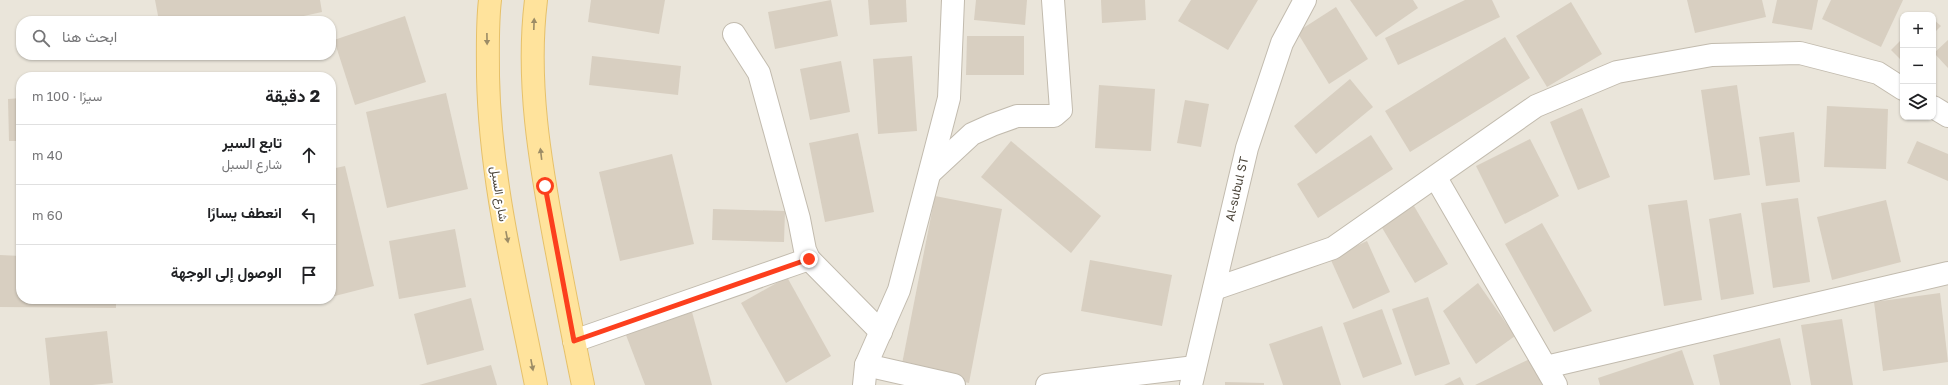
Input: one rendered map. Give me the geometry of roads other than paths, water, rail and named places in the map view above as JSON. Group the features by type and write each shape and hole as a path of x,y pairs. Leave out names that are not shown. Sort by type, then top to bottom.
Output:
{"main road":[{"name":"شارع السبل","path":"490,0 487,24 489,115 498,192 536,385"},
{"path":"536,0 534,22 534,106 545,186 583,385"}],"street":[{"path":"953,0 949,98 899,290 865,375 954,385"},
{"path":"930,173 972,134 1017,116 1054,116 1061,110 1053,0"},
{"name":"Al-subul ST","path":"1193,376 1247,148 1282,42 1305,0"},
{"path":"734,34 759,73 799,219 805,250 809,259 881,332"},
{"path":"1214,289 1333,248 1436,178 1536,106 1617,72 1712,55 1800,53 1878,73 1900,87"},
{"path":"1936,109 1948,116"},
{"path":"1436,178 1551,376 1948,273"},
{"path":"574,341 809,259"},
{"path":"1047,385 1193,376"}]}
